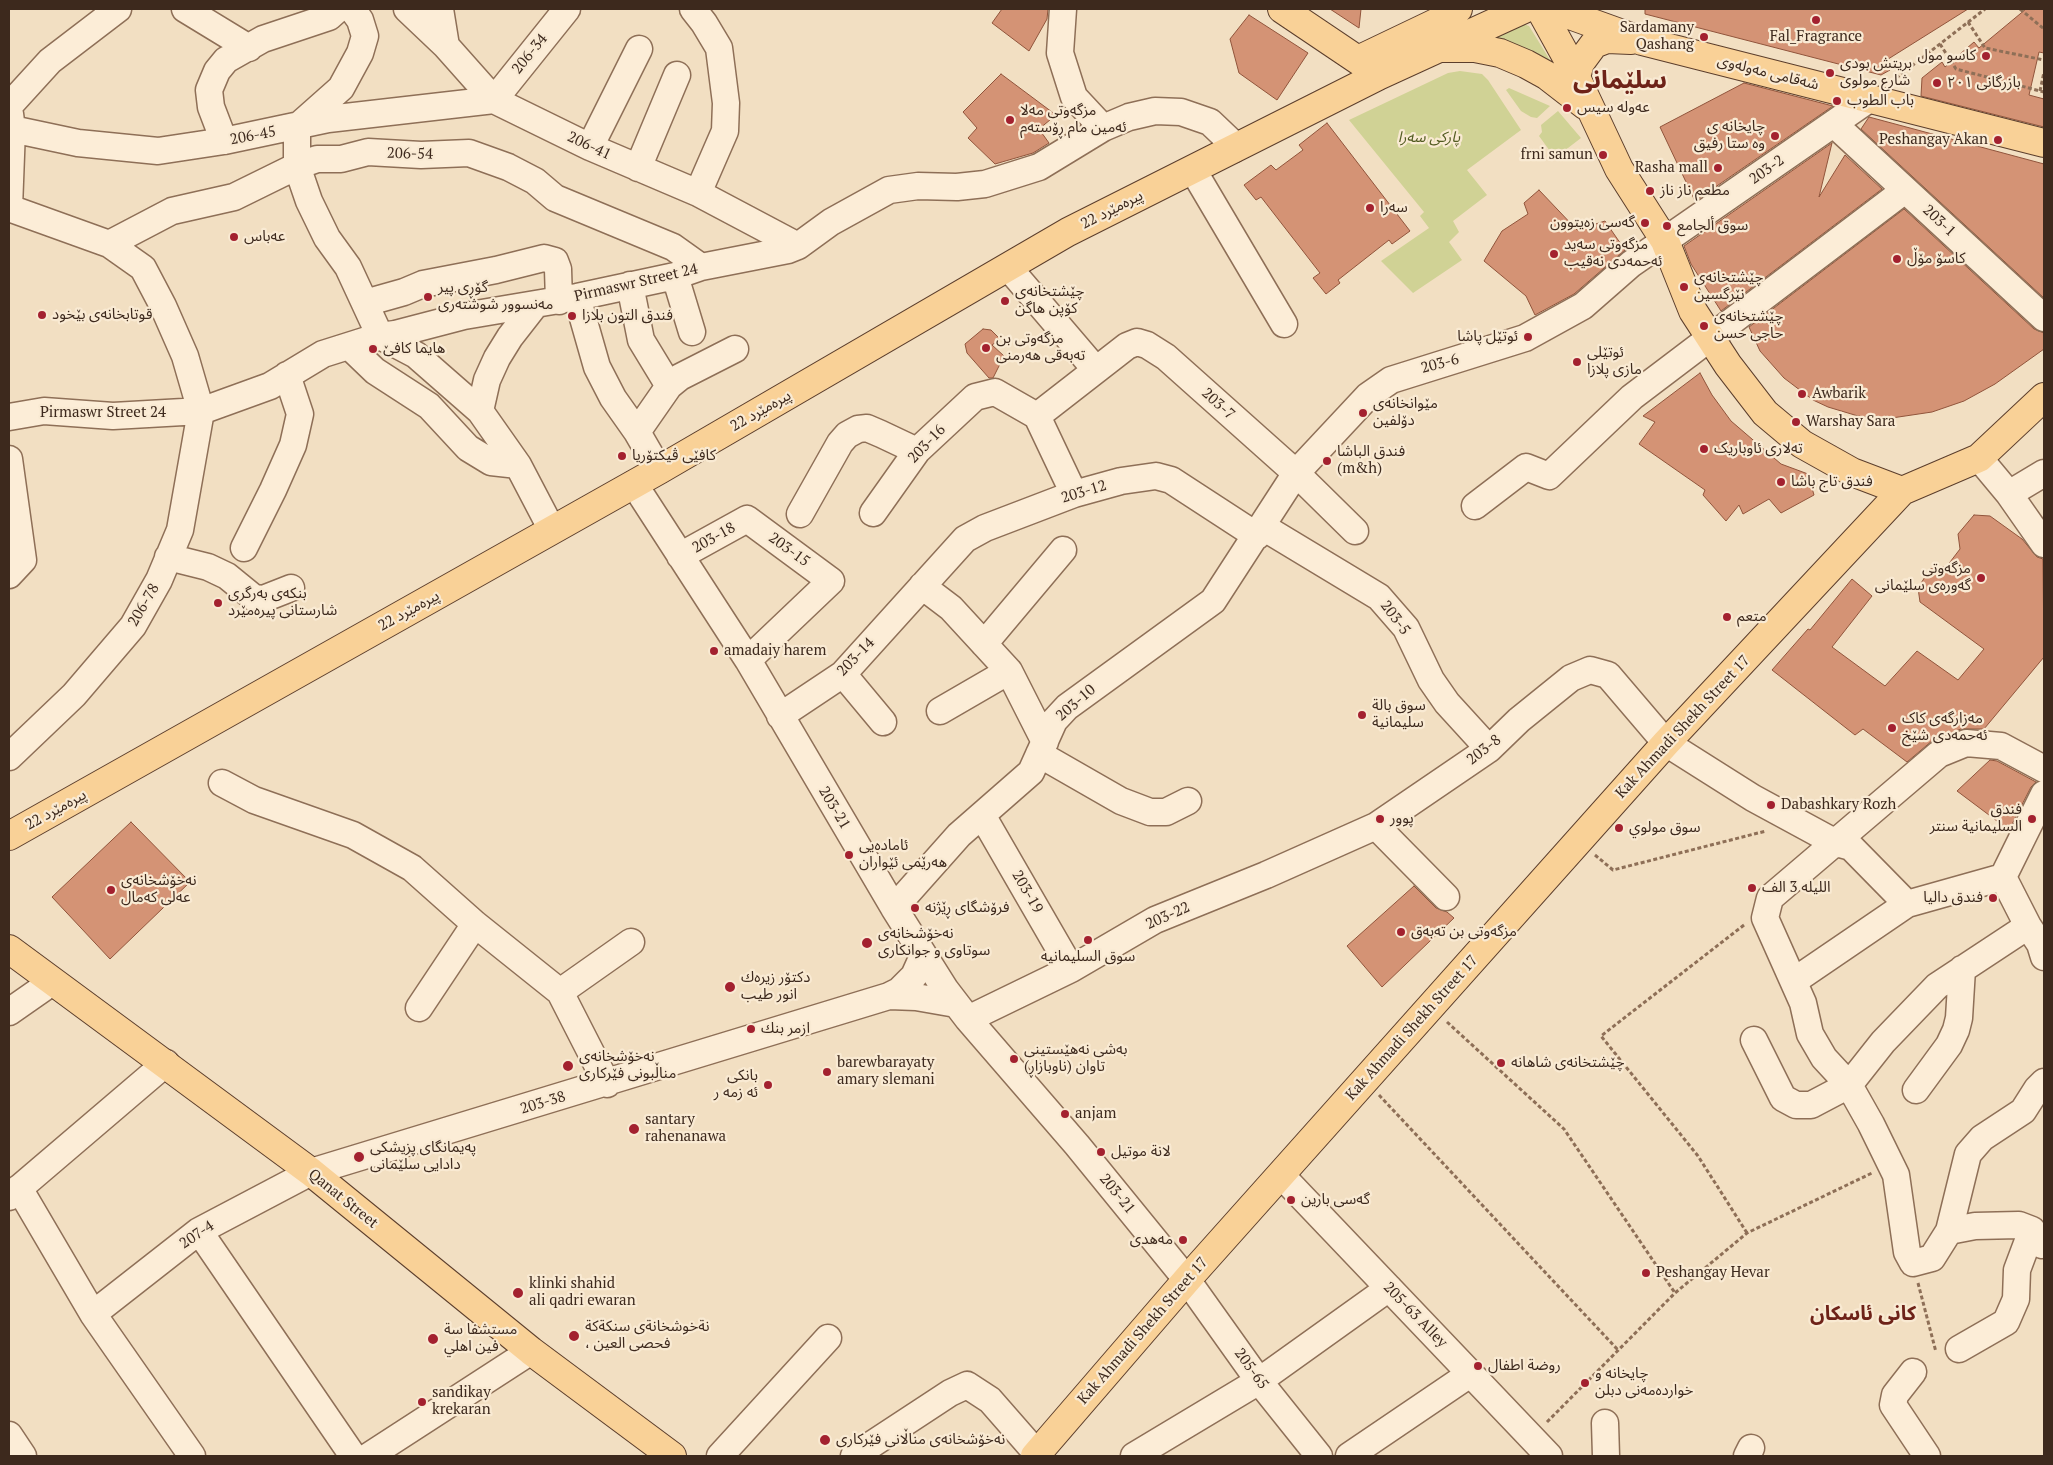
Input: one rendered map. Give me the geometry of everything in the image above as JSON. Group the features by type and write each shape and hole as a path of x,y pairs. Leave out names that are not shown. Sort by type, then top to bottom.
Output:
{"main road":[{"path":"1282,9 1369,68 1458,9"},
{"name":"22 پیرەمێرد","path":"9,836 659,470 1068,232 1234,149 1369,68 1436,48 1524,9"},
{"path":"1540,9 1576,77 1619,169 1665,241 1692,312 1709,339 1765,413 1802,444 1852,472 1902,492"},
{"name":"شەقامی مەولەوی","path":"1552,9 1642,41 2044,143"},
{"path":"1576,77 1580,63 1594,44 1607,39 1642,41"},
{"path":"1436,48 1475,48 1518,60 1546,75 1591,111"},
{"name":"Kak Ahmadi Shekh Street 17","path":"1037,1455 1187,1280 1666,743 1902,492 1979,458 2044,397"},
{"name":"Qanat Street","path":"10,948 52,982 166,1063 311,1172 531,1351 672,1456"}],"street":[{"path":"118,9 50,61 9,106 12,129 9,209 109,244 143,268 163,306 185,356 201,411"},
{"path":"185,9 249,48"},
{"path":"224,142 211,107 209,90 217,71 226,60 263,39 329,17 338,9"},
{"path":"352,9 360,20 365,36 360,53 341,88 297,127 297,166 309,201 327,238 348,267 380,336 416,355 480,411 518,465 552,530"},
{"name":"206-41","path":"407,9 446,46 494,100 590,147 698,193 798,246"},
{"path":"440,9 446,46"},
{"name":"206-34","path":"494,100 567,9"},
{"path":"693,9 718,48 726,103 724,131 698,193"},
{"path":"1063,9 1060,53 1074,97 1103,128"},
{"path":"590,147 639,49"},
{"path":"638,168 677,76"},
{"name":"203-2","path":"1665,241 1870,99"},
{"name":"206-45","path":"12,129 78,143 158,151 224,142 328,119 494,100"},
{"name":"Pirmaswr Street 24","path":"9,417 44,412 113,416 201,411 270,386 323,354 380,336 396,334 464,316 557,301 630,286 675,276 701,267 788,250 798,246 831,222 889,190 918,186 957,187 985,184 1039,167 1103,128 1129,116 1156,111 1181,112 1210,122 1230,141 1234,149"},
{"name":"203-1","path":"1834,124 2044,318"},
{"name":"206-54","path":"109,244 172,211 234,197 297,166 317,159 341,159 368,152 421,155 469,153 508,167 535,181 563,201 674,247 701,267"},
{"path":"1193,170 1284,324"},
{"path":"1475,506 1526,467 1549,476 1632,397 1906,190"},
{"name":"203-6","path":"1260,532 1296,473 1350,412 1390,380 1525,338 1583,306 1631,264 1665,241"},
{"path":"365,303 404,292 423,284 496,270 544,258 555,261 558,269 557,301 597,367 613,398 638,432 659,470"},
{"path":"1008,267 1096,370 1037,416 1074,494"},
{"path":"675,276 692,332"},
{"path":"630,286 641,340 669,386"},
{"path":"480,411 487,380 510,337 557,301"},
{"name":"203-7","path":"1096,370 1127,346 1137,342 1156,349 1296,473 1354,531"},
{"path":"349,346 375,371 429,406 468,448 491,462 518,465"},
{"path":"638,432 669,386 680,377 735,349"},
{"path":"244,548 293,445 300,414 287,375"},
{"name":"203-16","path":"873,513 917,451 976,397 995,392 1037,416"},
{"name":"206-78","path":"12,744 74,695 133,626 159,580 180,530 201,411"},
{"path":"800,514 840,443 847,435 858,428 874,431 917,451"},
{"path":"1979,458 2009,494 2044,544"},
{"path":"9,459 23,560 9,575"},
{"path":"2009,494 2044,473"},
{"name":"203-12","path":"922,586 965,539 986,528 1074,494 1121,481 1156,476 1171,480 1260,532"},
{"name":"203-21","path":"634,484 748,660 923,956 962,1012 1072,1138 1187,1280"},
{"name":"203-18","path":"680,556 747,519"},
{"name":"203-15","path":"747,519 832,581 748,660"},
{"name":"203-10","path":"894,908 959,835 1031,772 1054,720 1077,698 1213,601 1260,532"},
{"name":"203-5","path":"1260,532 1379,597 1406,628 1431,680 1447,703 1489,749"},
{"path":"984,644 1063,550"},
{"path":"168,557 208,567 226,576 254,598 263,599 291,588"},
{"path":"922,586 951,608 1009,671 1042,748 1121,801 1150,812 1166,812 1188,801"},
{"name":"203-14","path":"780,716 843,674 922,586"},
{"name":"203-8","path":"1376,826 1489,749 1519,720 1572,678 1590,670 1608,675 1666,743"},
{"path":"940,712 1009,671"},
{"path":"843,674 883,722"},
{"path":"1666,743 1753,798 1836,843 1851,847 1907,904"},
{"path":"2042,1091 2023,1111 1982,1138 1968,1154 1949,1232 1932,1258 1913,1263 1907,1252 1896,1175 1871,1124 1848,1084 1824,1058 1810,1034 1803,1003 1765,918 1766,907 1770,898 1939,754 1966,744 2001,746 2044,770"},
{"path":"222,783 254,800 354,834 412,868 475,924 560,992 607,1084"},
{"path":"1794,981 1907,904 2003,877 2044,794"},
{"name":"203-19","path":"982,816 1071,969"},
{"path":"1376,826 1446,897"},
{"name":"203-22","path":"962,1012 1071,969 1155,920 1266,875 1376,826"},
{"path":"2003,877 2040,947 2044,980"},
{"path":"419,1008 475,924"},
{"path":"560,992 631,942"},
{"path":"1754,1040 1782,1098 1796,1105 1811,1105 1848,1084 1882,1042 1937,986 1962,970 2040,947"},
{"name":"203-38","path":"311,1172 607,1084 889,996 907,984 914,976 923,956"},
{"path":"1916,1090 1949,1045 1956,1030 1959,1018 1962,970"},
{"path":"9,1012 52,982"},
{"name":"203-38","path":"889,996 916,997 962,1012"},
{"path":"166,1063 14,1193 93,1314 192,1456"},
{"name":"207-4","path":"93,1314 198,1231 311,1172"},
{"name":"205-63 Alley","path":"1281,1175 1549,1456"},
{"path":"1949,1232 2005,1224 2019,1225 2038,1239 2017,1270 2016,1299 2006,1322 1958,1350"},
{"path":"198,1231 353,1456"},
{"name":"205-65","path":"1187,1280 1259,1381 1319,1456"},
{"path":"1134,1456 1259,1381 1389,1288"},
{"path":"720,1456 828,1338"},
{"path":"369,1456 531,1351"},
{"path":"1913,1372 1895,1395 1893,1405 1927,1456"},
{"path":"1349,1456 1470,1374"},
{"path":"854,1456 950,1393 967,1385 990,1400 1037,1455"},
{"path":"1605,1423 1606,1456"},
{"path":"9,1436 23,1456"}],"path":[{"path":"1870,99 1985,9"},
{"path":"2020,9 2044,29"},
{"path":"1968,22 1985,48 2044,60"},
{"path":"1940,44 1956,69 2042,92 2044,72"},
{"path":"1579,841 1613,870 1798,822"},
{"path":"1746,1233 1698,1156 1601,1036 1766,907"},
{"path":"1430,1008 1564,1129 1675,1293"},
{"path":"1365,1080 1618,1350"},
{"path":"1531,1438 1675,1293 1746,1233 1891,1164"},
{"path":"1913,1263 1938,1359 1958,1350"}],"green space":[{"path":"1515,21 1529,26 1555,68 1482,35"},
{"name":"پارکی سەرا","path":"1460,71 1482,74 1521,130 1467,170 1487,195 1453,221 1459,232 1449,242 1462,260 1413,293 1381,261 1429,228 1420,216 1424,212 1349,120 1448,73"},
{"path":"1509,88 1550,106 1537,118 1531,117 1521,111 1506,90"},
{"path":"1558,111 1581,138 1555,158 1539,136 1542,132 1541,125"}],"building":[{"path":"1002,9 1048,9 1047,19 1029,51 992,23"},
{"path":"1330,9 1361,9 1359,28"},
{"path":"1645,9 1968,9 1885,61 1890,70 1881,75 1645,14"},
{"path":"2026,9 2044,9 2044,53 2039,52 2029,95 2044,99 2044,127 1921,96 1922,78 1942,62 1945,67 1974,42 1979,48"},
{"path":"1249,15 1308,53 1277,100 1239,73 1230,39"},
{"path":"1001,74 1056,115 1039,129 1049,143 1033,153 995,164 968,138 977,128 963,112"},
{"name":"Rasha mall","path":"1744,83 1833,106 1695,201 1660,127"},
{"path":"1869,117 2044,164 2044,298 1861,129"},
{"name":"سەرا","path":"1327,123 1410,231 1392,244 1389,240 1338,280 1340,283 1326,294 1313,278 1320,273 1261,197 1256,200 1244,185 1271,165 1276,170 1303,150 1299,145"},
{"path":"1832,143 1819,197 1845,155 1882,189 1721,311 1691,264 1684,246"},
{"path":"1539,190 1577,230 1605,221 1625,250 1574,294 1535,315 1526,296 1484,261 1502,231 1528,214 1524,203"},
{"name":"کاسۆ مۆڵ","path":"1904,209 2034,329 2044,333 2044,349 1995,384 1964,401 1932,412 1885,419 1858,416 1828,407 1813,400 1784,378 1760,351 1749,327"},
{"path":"983,329 991,330 1000,339 992,345 1004,356 993,378 989,378 967,353 965,344"},
{"name":"تەلاری ئاوباریک","path":"1700,373 1712,395 1731,421 1781,464 1808,474 1814,495 1781,513 1769,499 1743,514 1739,505 1726,521 1703,495 1705,490 1639,444 1655,422 1643,416"},
{"path":"1974,515 1990,516 2022,539 2037,557 2043,559 2044,657 1984,729 1961,729 1933,740 1907,762 1863,729 1855,735 1772,670 1808,629 1810,630 1852,579 1872,596 1832,647 1885,686 1917,651 1958,680 1984,649 1920,602 1918,588 1930,569 1947,566 1960,549 1958,534"},
{"path":"1990,760 1997,761 2036,782 2031,787 2009,830 1957,791"},
{"name":"نەخۆشخانەی عەلی کەمال","path":"131,822 190,882 110,959 52,897"},
{"name":"مزگەوتی بن تەبەق","path":"1414,886 1436,908 1447,912 1454,918 1382,987 1347,946"}],"place":[{"name":"Fal_Fragrance","path":"1816,20"},
{"name":"Sardamany Qashang","path":"1704,37"},
{"name":"كاسو مول","path":"1986,56"},
{"name":"بريتش بودى شارع مولوى","path":"1830,73"},
{"name":"بازرگانی ٢٠١","path":"1937,83"},
{"name":"باب الطوب","path":"1837,101"},
{"name":"عەولە سیس","path":"1567,108"},
{"name":"مزگەوتی مەلا ئەمین مام ڕۆستەم","path":"1010,120"},
{"name":"چايخانه ى وه ستا رفيق","path":"1775,136"},
{"name":"Peshangay Akan","path":"1998,140"},
{"name":"frni samun","path":"1603,155"},
{"name":"Rasha mall","path":"1718,168"},
{"name":"مطعم ناز ناز","path":"1650,191"},
{"name":"سەرا","path":"1370,208"},
{"name":"گەسی زەیتوون","path":"1645,223"},
{"name":"سوق ألجامع","path":"1667,226"},
{"name":"عەباس","path":"234,237"},
{"name":"مزگەوتی سەید ئەحمەدی نەقیب","path":"1554,254"},
{"name":"کاسۆ مۆڵ","path":"1897,259"},
{"name":"چێشتخانە‌ی نێرگسین","path":"1684,287"},
{"name":"گۆڕی پیر مەنسوور شوشتەری","path":"428,297"},
{"name":"چێشتخانە‌ی كۆپن ھاگن","path":"1005,301"},
{"name":"قوتابخانەی بێخود","path":"42,315"},
{"name":"فندق التون بلازا","path":"572,316"},
{"name":"چێشتخانە‌ی حاجی حسن","path":"1704,326"},
{"name":"ئوتێل پاشا","path":"1528,337"},
{"name":"مزگەوتی بن تەبەقی هەرمنی","path":"986,348"},
{"name":"ھایما کافێ","path":"373,349"},
{"name":"ئوتێلی مازی پلازا","path":"1577,362"},
{"name":"Awbarik","path":"1802,394"},
{"name":"مێوانخانەی دۆلفین","path":"1363,413"},
{"name":"Warshay Sara","path":"1796,422"},
{"name":"تەلاری ئاوباریک","path":"1704,449"},
{"name":"کافێی ڤیکتۆریا","path":"622,456"},
{"name":"فندق الباشا (m&h)","path":"1327,461"},
{"name":"فندق تاج باشا","path":"1781,482"},
{"name":"مزگەوتی گەورەی سلێمانی","path":"1981,578"},
{"name":"بنکەی بەرگری شارستانی پیرەمێرد","path":"218,603"},
{"name":"متعم","path":"1727,617"},
{"name":"amadaiy harem","path":"714,651"},
{"name":"سوق بالة سليمانية","path":"1362,715"},
{"name":"مەزارگەی کاک ئەحمەدی شێخ","path":"1892,728"},
{"name":"Dabashkary Rozh","path":"1771,805"},
{"name":"پوور","path":"1380,819"},
{"name":"فندق السليمانية سنتر","path":"2032,819"},
{"name":"سوق مولوي","path":"1619,828"},
{"name":"ئامادەیی ھەرێمی ئێواران","path":"849,855"},
{"name":"الليله 3 الف","path":"1752,888"},
{"name":"نەخۆشخانەی عەلی کەمال","path":"111,890"},
{"name":"فندق داليا","path":"1993,898"},
{"name":"فرۆشگای ڕێژنە","path":"915,908"},
{"name":"مزگەوتی بن تەبەق","path":"1401,932"},
{"name":"سوق السليمانيه","path":"1088,940"},
{"name":"نەخۆشخانەی سوتاوی و جوانکاری","path":"867,943"},
{"name":"دکتۆر زیرەك انور طیب","path":"730,987"},
{"name":"ازمر بنك","path":"751,1029"},
{"name":"بەشی نەهێستینی تاوان (ناوبازاڕ)","path":"1014,1059"},
{"name":"چێشتخانەی شاهانە","path":"1501,1063"},
{"name":"نەخۆشخانەی مناڵبونی فێرکاری","path":"568,1066"},
{"name":"barewbarayaty amary slemani","path":"827,1072"},
{"name":"بانكى ئه زمه ر","path":"768,1085"},
{"name":"anjam","path":"1065,1114"},
{"name":"santary rahenanawa","path":"634,1129"},
{"name":"لانة موتيل","path":"1101,1152"},
{"name":"پەیمانگای پزیشکی دادایی سلێمانی","path":"359,1157"},
{"name":"گەسی بارین","path":"1291,1200"},
{"name":"مەهدی","path":"1183,1240"},
{"name":"Peshangay Hevar","path":"1646,1273"},
{"name":"klinki shahid ali qadri ewaran","path":"518,1293"},
{"name":"نةخوشخانةى سنكةكة ، فحصى العين","path":"574,1336"},
{"name":"مستشفا سة فين اهلي","path":"433,1339"},
{"name":"روضة اطفال","path":"1478,1366"},
{"name":"چایخانە‌ و خواردە‌مە‌نی دبلن","path":"1585,1383"},
{"name":"sandikay krekaran","path":"422,1402"},
{"name":"نەخۆشخانەی مناڵانی فێركاری","path":"825,1440"}],"district":[{"name":"سلێمانی","path":"1620,81"},
{"name":"کانی ئاسکان","path":"1863,1314"}]}
